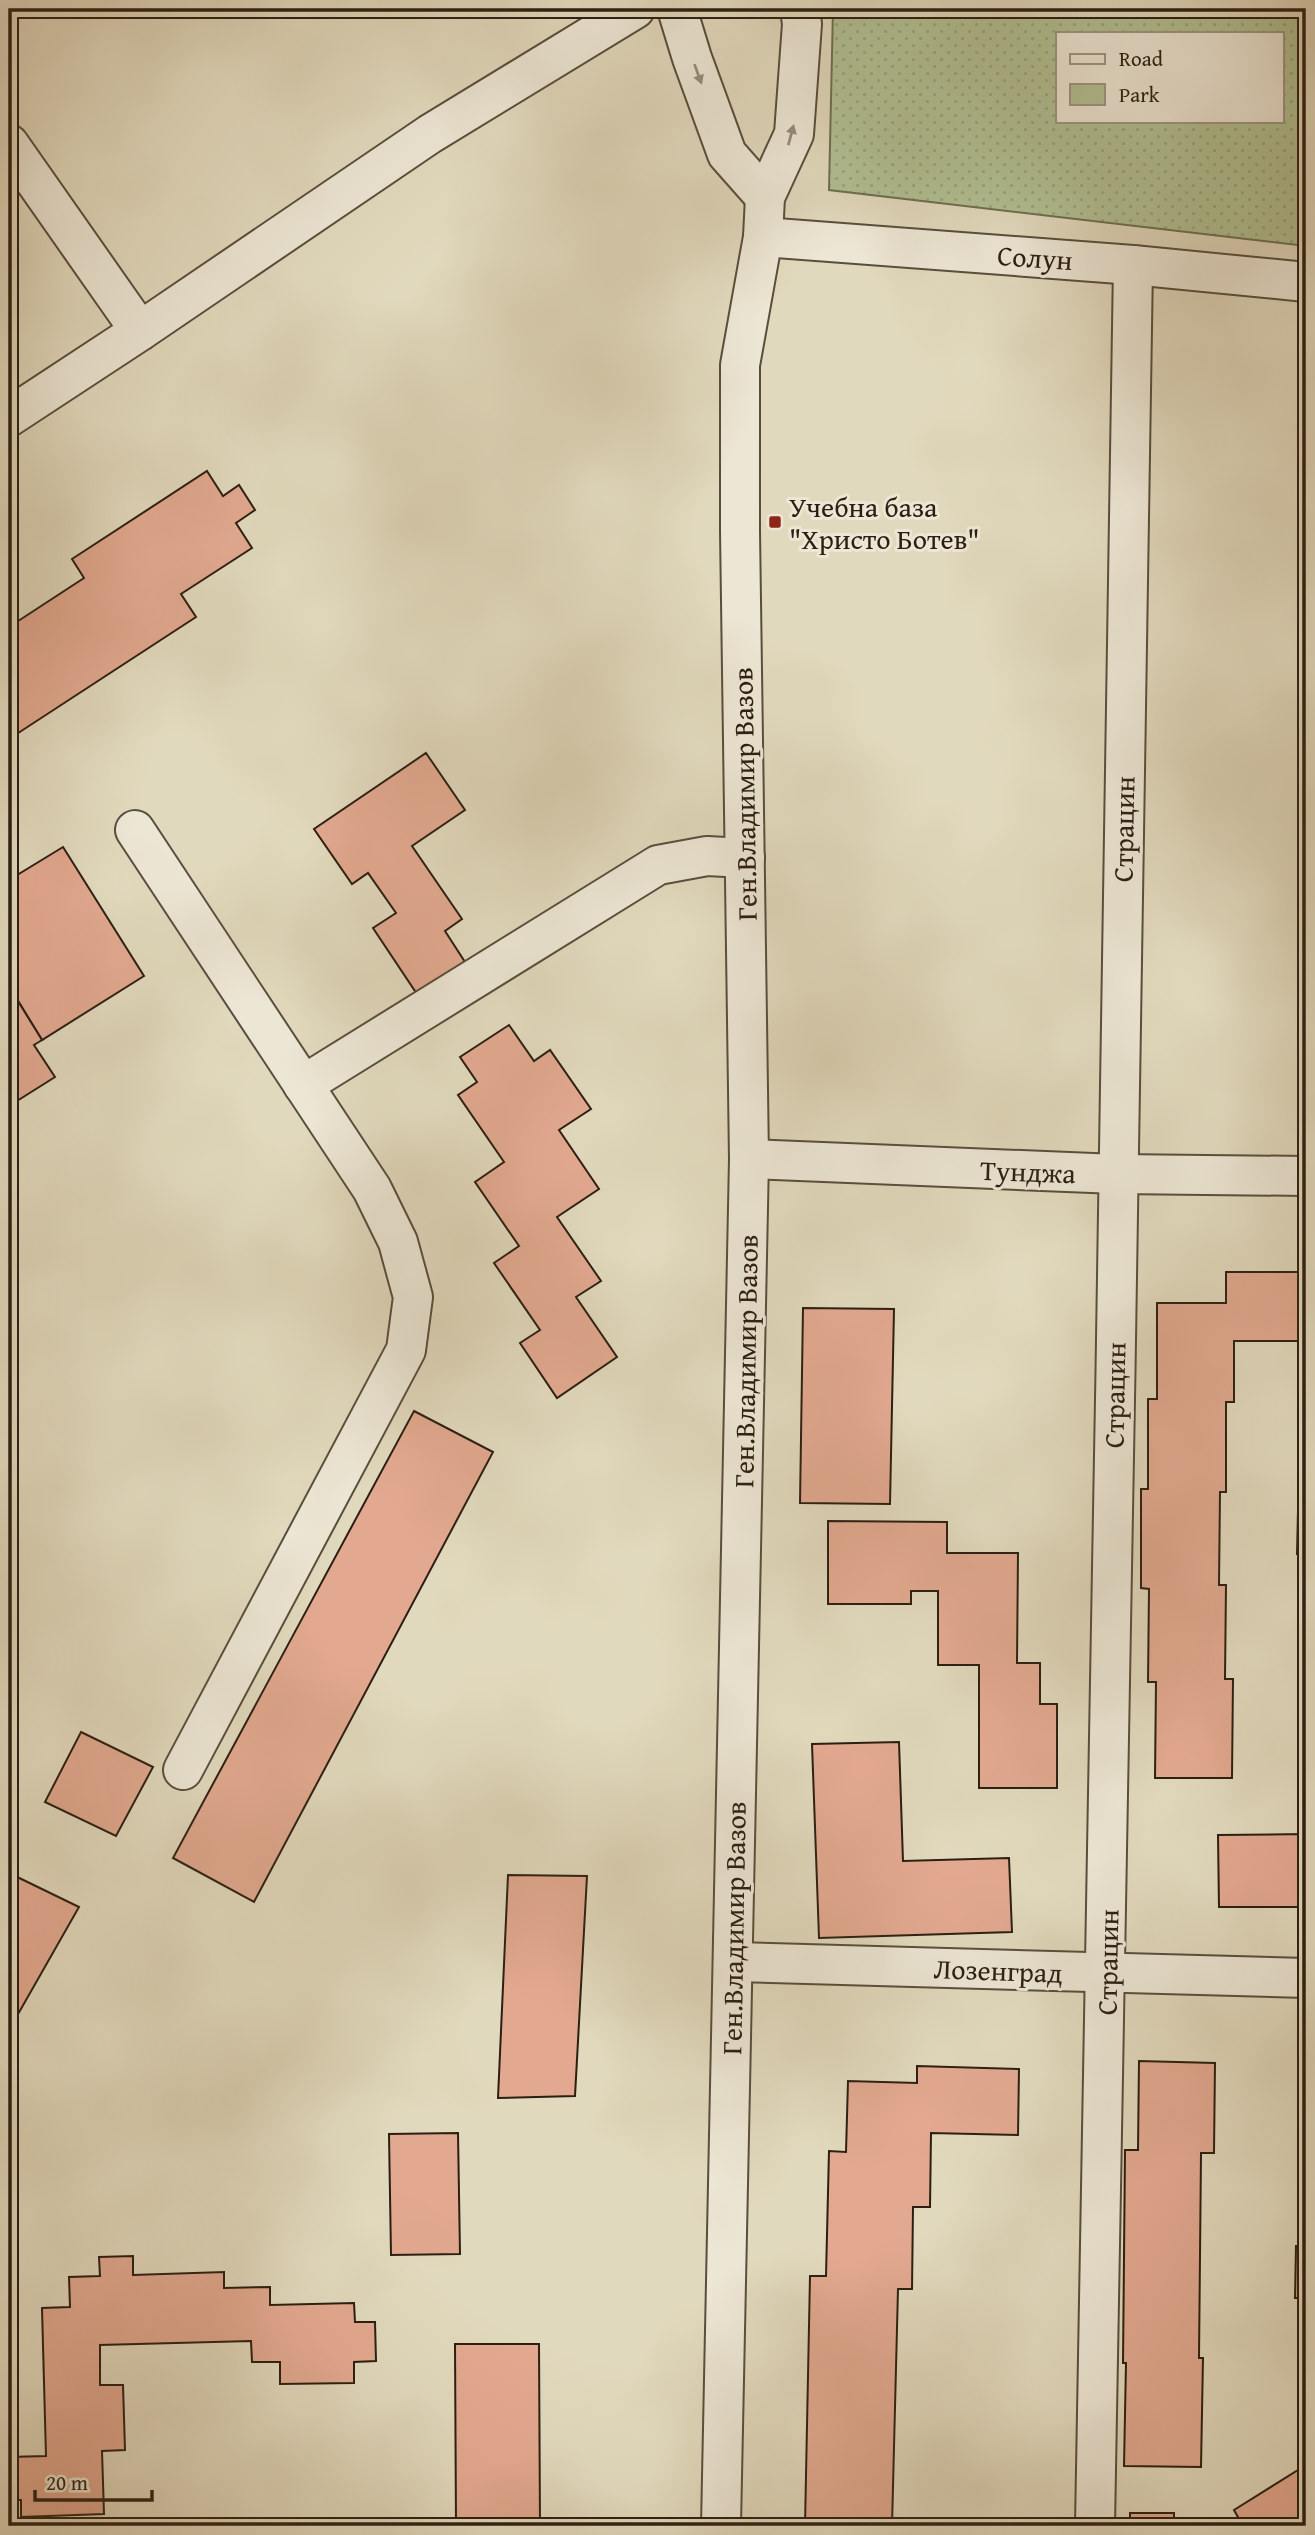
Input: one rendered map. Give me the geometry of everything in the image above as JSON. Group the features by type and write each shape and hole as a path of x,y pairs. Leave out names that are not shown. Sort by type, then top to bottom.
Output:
{"street":[{"path":"9,417 430,135 635,9"},
{"path":"677,9 726,154 765,197"},
{"name":"Ген.Владимир Вазов","path":"721,2526 749,1160 740,365 763,237 765,197 794,135 802,24 800,9"},
{"path":"9,144 140,331"},
{"name":"Солун","path":"763,237 1133,265 1306,282"},
{"name":"Страцин","path":"1095,2526 1107,1973 1117,1174 1133,265"},
{"path":"135,830 372,1189 398,1242 413,1297 406,1350 183,1770"},
{"path":"303,1085 658,865 707,856 745,858"},
{"name":"Тунджа","path":"749,1160 1117,1174 1306,1176"},
{"name":"Лозенград","path":"733,1962 1306,1979"}],"green space":[{"path":"833,9 1306,9 1306,246 829,190"}],"building":[{"path":"207,471 223,496 239,485 255,510 236,523 252,548 181,594 196,617 9,739 9,627 84,578 72,559"},
{"path":"426,753 465,810 412,846 462,919 445,931 465,962 417,994 373,928 396,913 368,873 352,884 314,829"},
{"path":"63,847 144,976 42,1040 9,986 9,880"},
{"path":"13,993 42,1040 34,1045 55,1077 9,1106 9,996"},
{"path":"509,1025 534,1061 550,1050 591,1109 559,1130 599,1189 557,1217 601,1281 576,1297 617,1357 557,1398 520,1343 540,1330 494,1263 519,1246 475,1182 504,1162 458,1095 477,1082 460,1057"},
{"path":"1226,1272 1306,1272 1306,1341 1234,1341 1234,1402 1226,1402 1226,1492 1220,1492 1219,1585 1226,1585 1225,1679 1233,1679 1232,1778 1155,1778 1156,1682 1148,1682 1149,1589 1141,1588 1141,1489 1148,1489 1148,1399 1157,1399 1157,1303 1226,1303"},
{"path":"803,1308 894,1309 890,1504 800,1503"},
{"path":"414,1411 493,1452 254,1902 173,1858"},
{"path":"1298,1511 1306,1511 1306,1554 1297,1554"},
{"path":"828,1521 947,1522 947,1553 1018,1553 1017,1663 1040,1663 1040,1704 1057,1704 1057,1788 979,1788 979,1665 938,1665 938,1591 911,1591 911,1604 828,1604"},
{"path":"81,1732 153,1767 116,1836 45,1802"},
{"path":"899,1742 903,1861 1009,1858 1012,1932 819,1938 812,1744"},
{"path":"1306,1834 1306,1907 1219,1907 1218,1835"},
{"path":"9,1873 79,1907 9,2030"},
{"path":"508,1875 587,1876 575,2096 498,2098"},
{"path":"1139,2061 1215,2063 1214,2153 1201,2153 1201,2467 1124,2466 1125,2150 1138,2150"},
{"path":"917,2066 1019,2069 1018,2135 931,2133 930,2207 913,2207 912,2289 898,2289 892,2526 805,2526 810,2276 826,2276 829,2151 846,2152 848,2081 917,2083"},
{"path":"458,2133 460,2254 391,2255 389,2134"},
{"path":"1296,2246 1306,2246 1306,2298 1295,2298"},
{"path":"133,2256 133,2275 224,2272 224,2288 270,2287 270,2305 354,2303 355,2322 375,2322 376,2361 354,2362 354,2383 280,2384 280,2362 252,2362 251,2341 100,2345 100,2385 123,2385 125,2450 102,2451 104,2514 21,2517 21,2500 9,2500 9,2457 46,2456 42,2308 70,2307 69,2277 100,2276 99,2257"},
{"path":"455,2344 539,2344 540,2526 456,2526"},
{"path":"1306,2465 1306,2526 1243,2526 1234,2510"},
{"path":"1130,2513 1174,2513 1174,2526 1130,2526"}],"place":[{"name":"Учебна база \"Христо Ботев\"","path":"775,522"}]}
